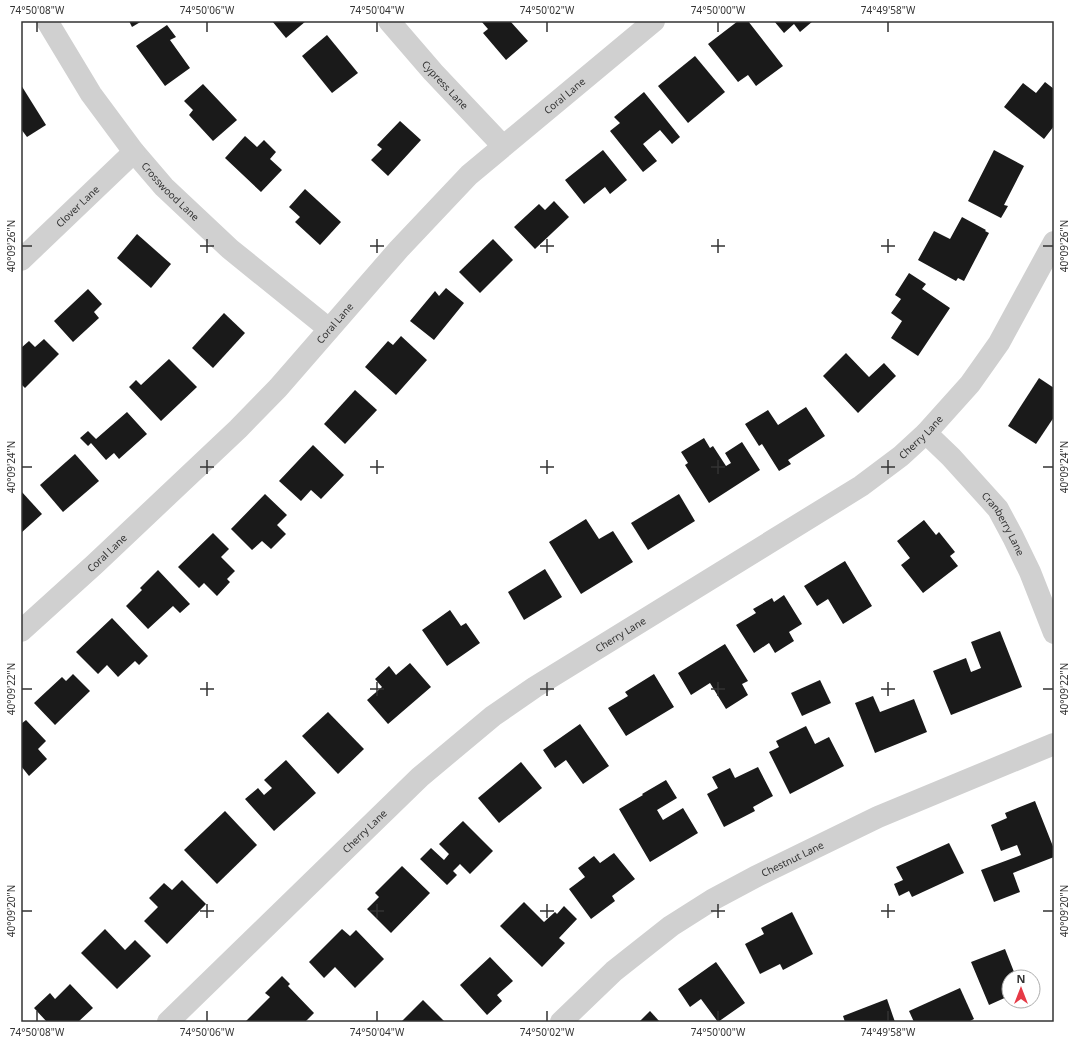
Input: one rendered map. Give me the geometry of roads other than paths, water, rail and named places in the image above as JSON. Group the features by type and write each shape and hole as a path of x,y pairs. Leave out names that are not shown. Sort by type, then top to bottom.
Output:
{"street":[{"name":"Crosswood Lane","path":"47,21 91,94 134,152 164,187 230,249 329,329"},
{"name":"Cypress Lane","path":"389,21 433,72 503,146"},
{"name":"Coral Lane","path":"21,631 95,564 238,429 278,388 404,243 469,175 654,21"},
{"name":"Clover Lane","path":"21,260 134,152"},
{"name":"Cherry Lane","path":"168,1022 420,777 493,716 542,682 861,486 901,456 926,433 970,384 999,343 1054,242"},
{"name":"Cranberry Lane","path":"926,433 951,457 998,509 1030,572 1054,633"},
{"name":"Chestnut Lane","path":"561,1022 614,972 671,926 712,900 755,876 878,817 1054,744"}]}
